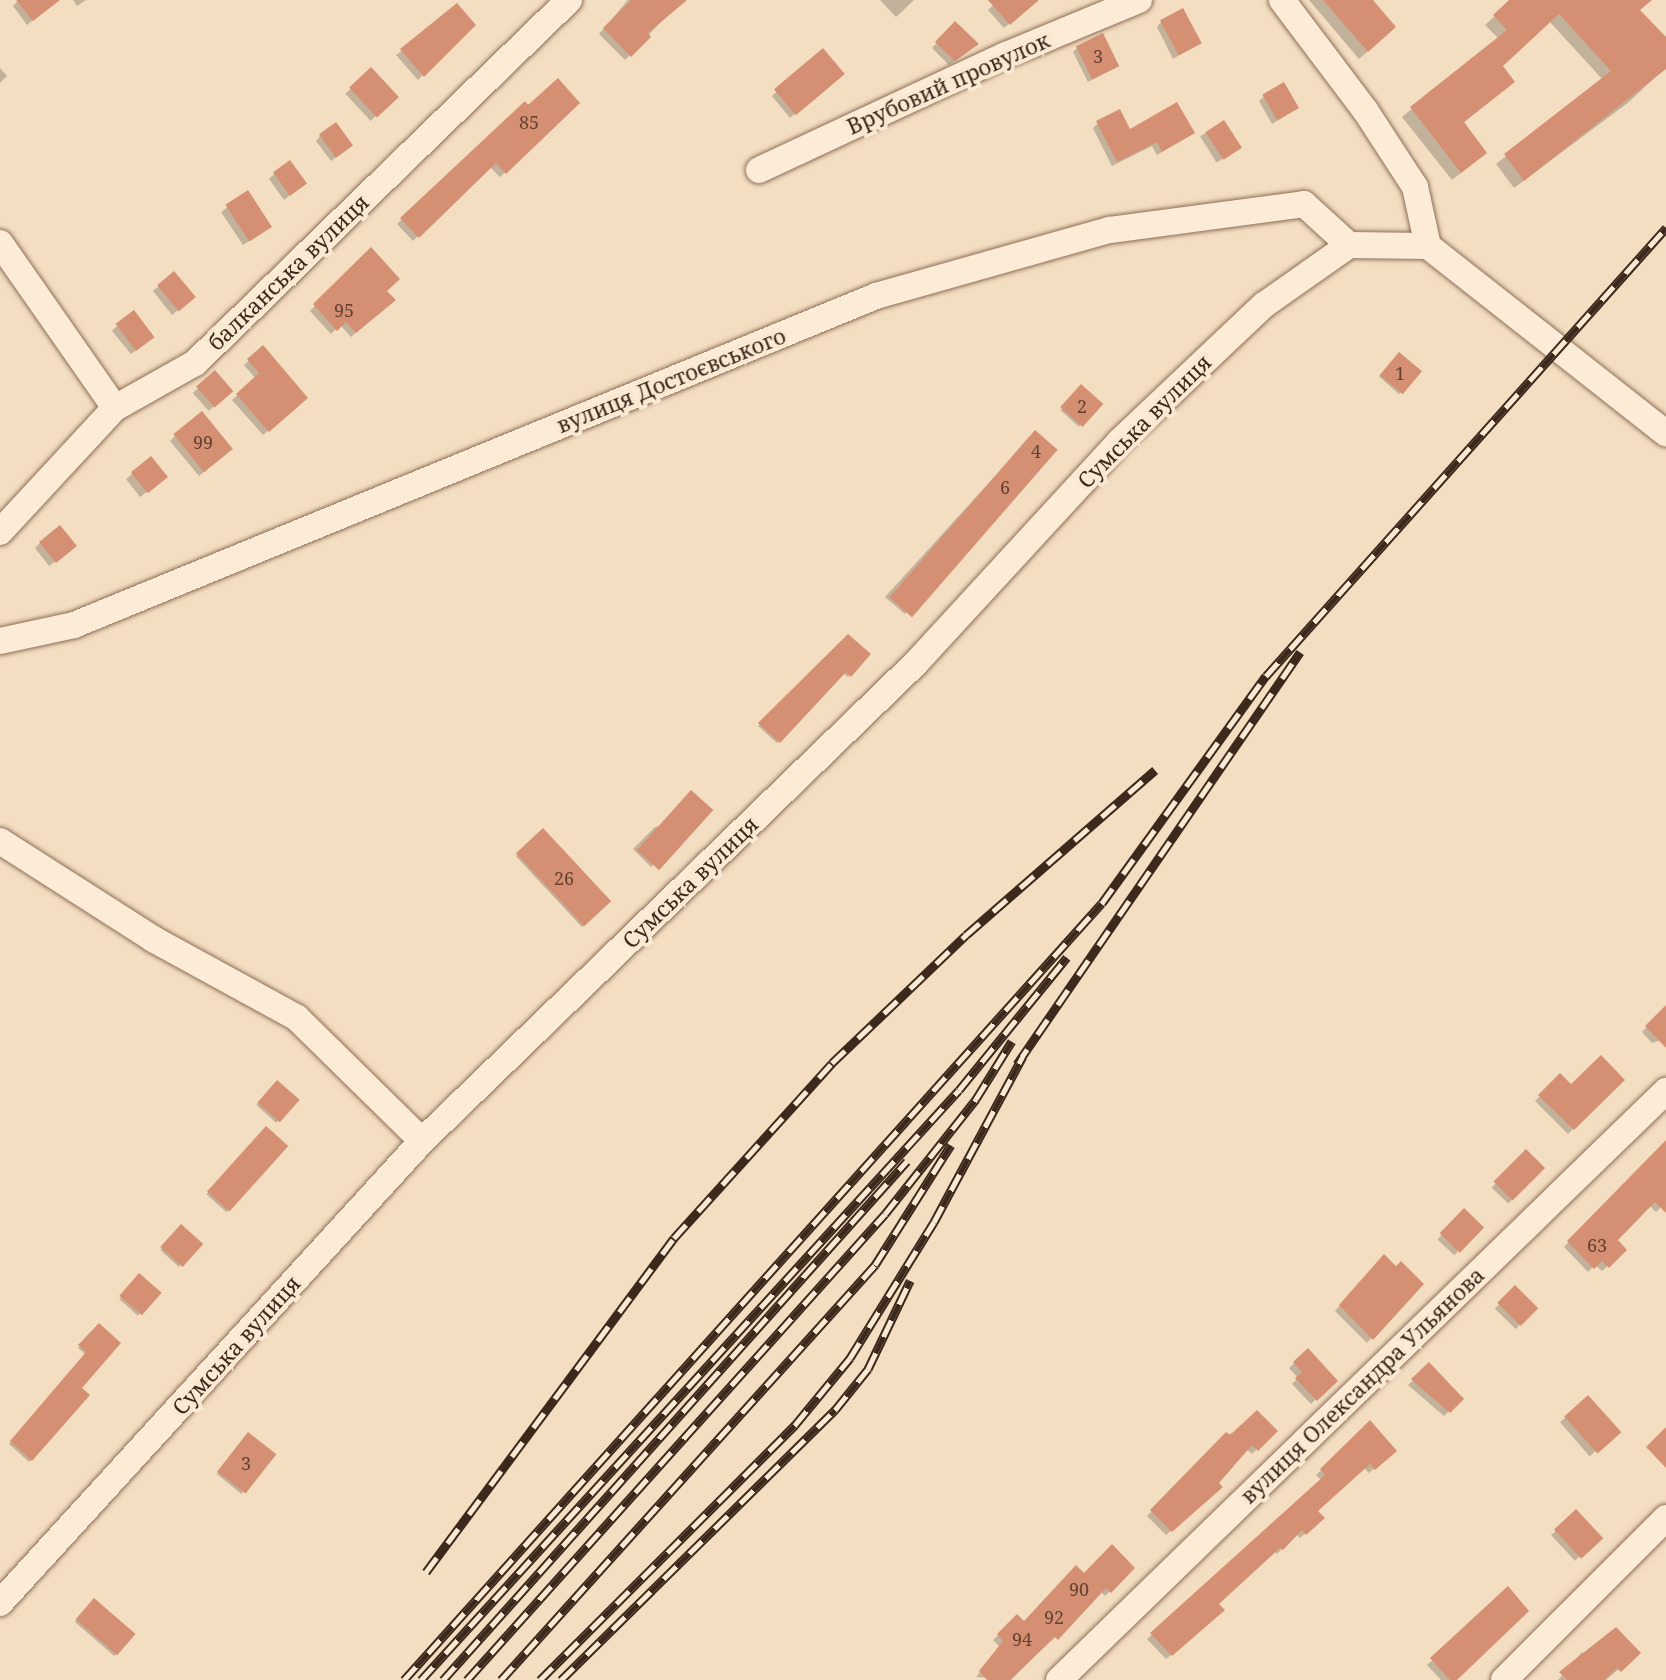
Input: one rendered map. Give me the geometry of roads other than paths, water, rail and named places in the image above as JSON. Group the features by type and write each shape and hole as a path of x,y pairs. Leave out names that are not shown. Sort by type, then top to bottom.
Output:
{"street":[{"name":"балканська вулиця","path":"0,532 115,408 195,363 569,0"},
{"name":"Врубовий провулок","path":"759,170 1006,55 1139,0"},
{"path":"1282,0 1365,110 1415,187 1428,246 1485,295 1666,433"},
{"name":"вулиця Достоєвського","path":"0,641 74,625 876,296 1110,230 1304,204 1349,245"},
{"path":"0,243 115,408"},
{"path":"1349,245 1428,246"},
{"name":"Сумська вулиця","path":"0,1603 422,1141 916,663 1120,441 1264,305 1349,245"},
{"path":"0,841 153,939 297,1018 422,1141"},
{"name":"вулиця Олександра Ульянова","path":"1059,1680 1666,1091"},
{"path":"1504,1680 1666,1518"}],"railway":[{"path":"404,1680 1102,903 1266,676 1666,228"},
{"path":"1017,1064 1300,652"},
{"path":"426,1572 674,1238 832,1063 966,935 1155,770"},
{"path":"421,1680 959,1090 1067,957"},
{"path":"467,1680 885,1214 976,1099 1012,1041"},
{"path":"540,1680 795,1425 850,1358 934,1222 1023,1056"},
{"path":"501,1680 875,1265 951,1145"},
{"path":"443,1680 907,1161"},
{"path":"561,1680 835,1410 868,1369 910,1281"}]}
